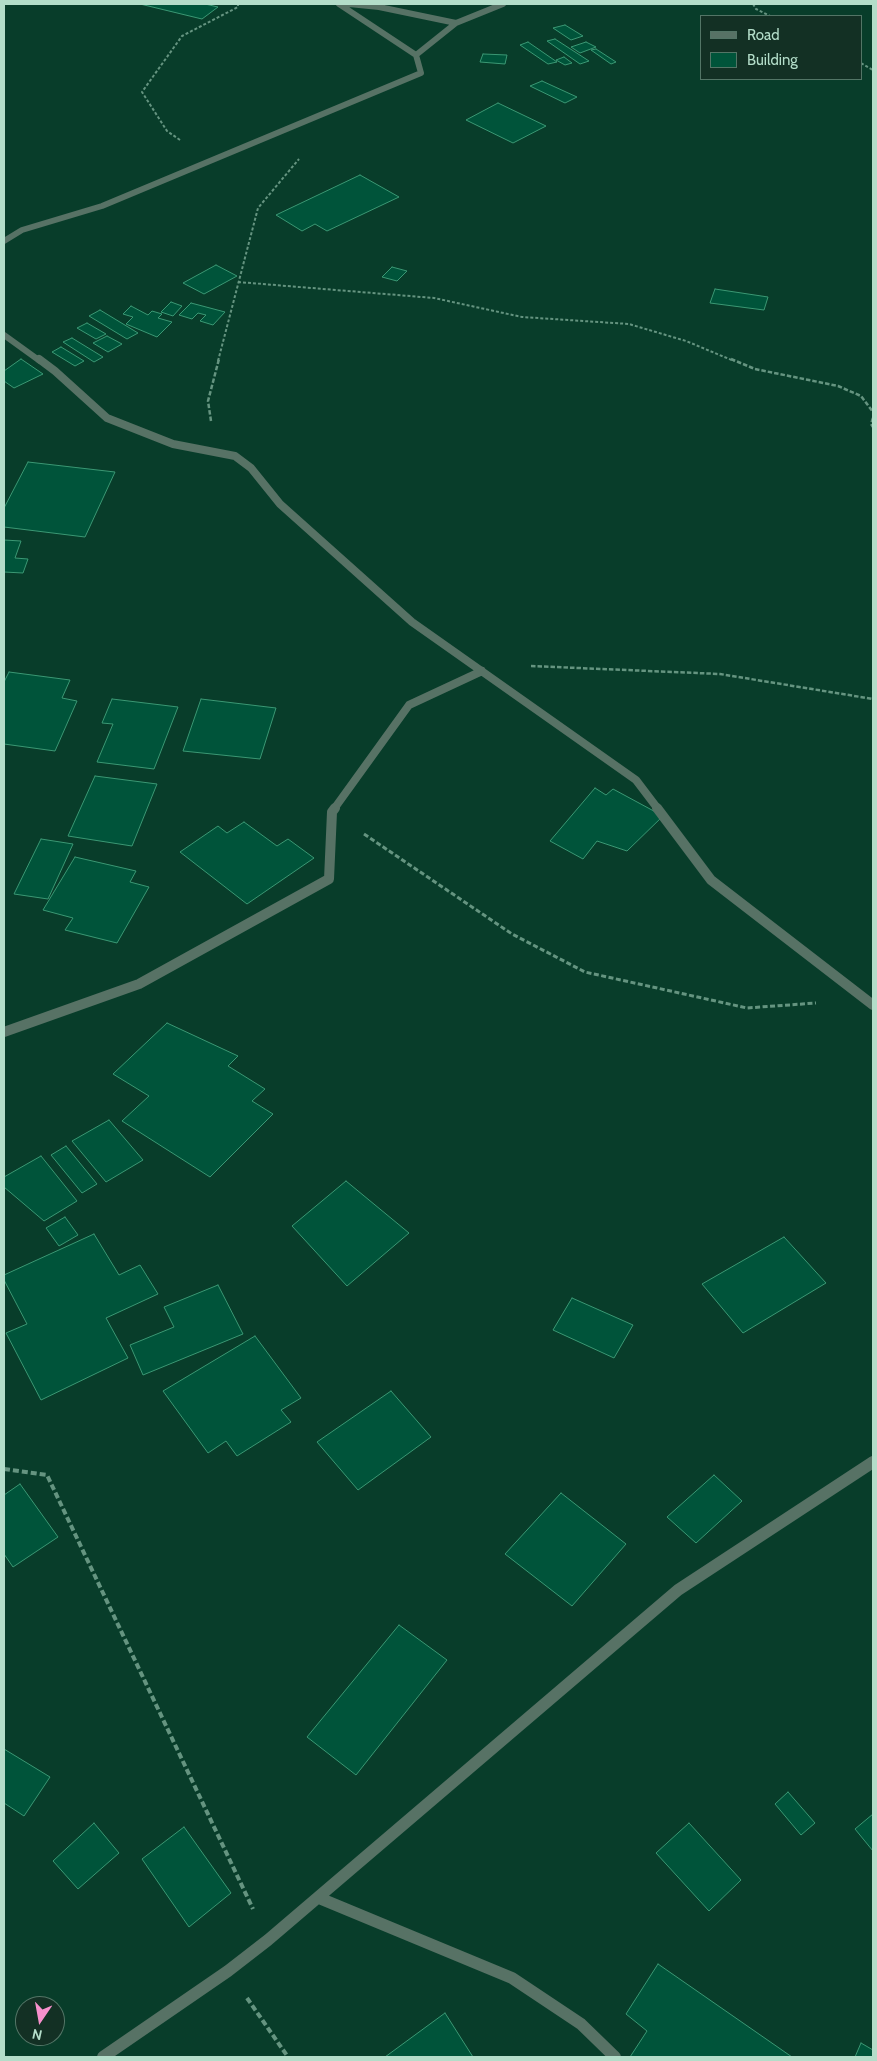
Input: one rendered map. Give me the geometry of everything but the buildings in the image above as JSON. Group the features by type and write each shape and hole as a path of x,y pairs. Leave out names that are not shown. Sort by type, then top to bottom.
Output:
{"street":[{"path":"4,241 22,230 102,206 421,73 416,55 339,4"},
{"path":"349,4 379,6 456,23"},
{"path":"416,55 456,23 503,4"},
{"path":"4,335 55,371 108,418 173,444 235,456 251,468 280,504 412,622 636,780 711,880 870,1002"},
{"path":"4,1032 139,984 329,879 332,812 409,706 482,671"},
{"path":"103,2057 228,1971 268,1940 678,1590 873,1462"},
{"path":"319,1898 512,1978 581,2024 615,2057"}],"path":[{"path":"211,161 167,131 142,92 182,36 238,7 238,4"},
{"path":"753,4 756,9 768,15"},
{"path":"862,64 873,70"},
{"path":"216,452 208,401 258,208 301,157 295,127"},
{"path":"238,282 434,298 522,317 629,324 686,341 754,369 838,386 861,396 873,412"},
{"path":"873,418 871,424 873,427"},
{"path":"530,666 720,674 873,699"},
{"path":"332,812 512,934 585,972 747,1008 870,1002"},
{"path":"4,1469 47,1475 268,1940"},
{"path":"228,1971 288,2057"}]}
